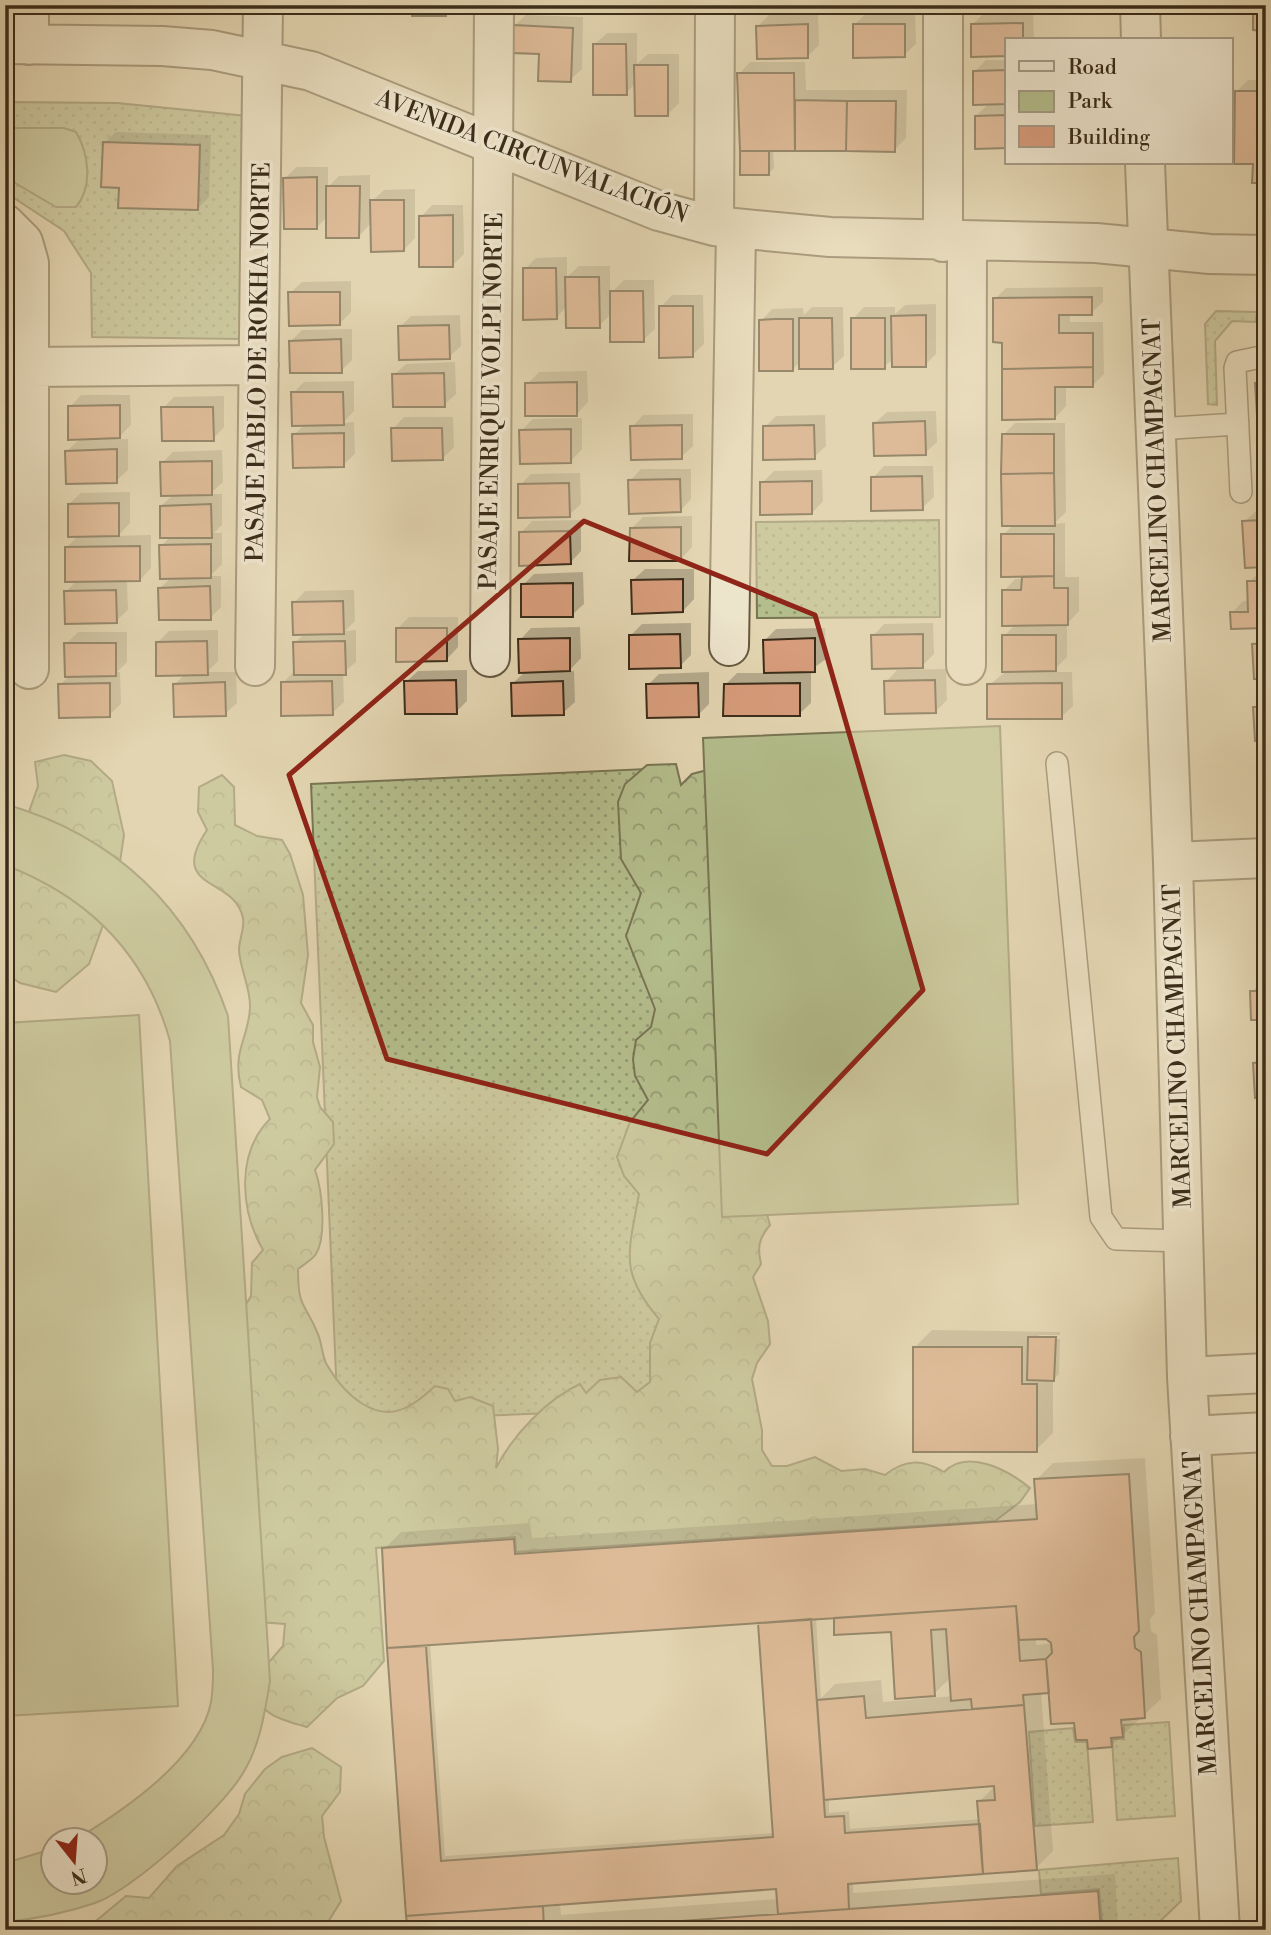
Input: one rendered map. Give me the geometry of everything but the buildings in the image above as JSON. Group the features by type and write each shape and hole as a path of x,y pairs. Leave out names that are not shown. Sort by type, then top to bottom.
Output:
{"street":[{"path":"17,45 29,5"},
{"name":"PASAJE PABLO DE ROKHA NORTE","path":"255,666 263,5"},
{"name":"PASAJE ENRIQUE VOLPI NORTE","path":"490,657 495,5"},
{"path":"715,5 725,228 729,646"},
{"path":"943,5 955,242 967,665"},
{"path":"1140,5 1141,38"},
{"name":"AVENIDA CIRCUNVALACIÓN","path":"17,45 162,46 262,58 311,71 659,211 725,228 955,242 1096,243 1149,249 1266,255"},
{"name":"MARCELINO CHAMPAGNAT","path":"1145,164 1173,862 1187,1377 1220,1930"},
{"path":"5,224 23,242 29,263 29,669"},
{"path":"30,367 259,365"},
{"path":"1173,862 1266,858"},
{"path":"1187,1377 1266,1373"},
{"path":"1190,1436 1266,1432"}],"lane":[{"path":"1241,492 1237,362 1266,356"},
{"path":"1157,429 1238,424"},
{"path":"1057,763 1101,1217 1116,1239 1183,1241"}],"highlighted area":[{"path":"584,521 815,615 923,990 767,1154 387,1059 289,775"}],"green space":[{"path":"5,102 117,103 247,116 243,339 92,337 91,273 64,231 5,192"},
{"path":"5,128 64,128 76,132 84,150 87,180 76,207 56,207 5,177"},
{"path":"1216,311 1257,312 1256,322 1232,321 1215,341 1217,405 1208,404 1205,324"},
{"path":"939,520 940,617 757,618 756,522"},
{"path":"1000,726 1018,1204 722,1217 703,738"},
{"path":"64,755 91,761 112,781 124,835 116,889 89,964 56,992 20,983 5,973 5,823 25,823 38,786 35,762"},
{"path":"676,764 681,785 692,774 711,769 763,1200 770,1225 761,1239 761,1264 753,1277 768,1321 770,1344 757,1363 752,1379 762,1430 762,1450 772,1466 787,1466 815,1457 841,1471 865,1469 885,1475 900,1466 914,1463 928,1465 944,1472 953,1465 976,1462 999,1469 1030,1488 1020,1502 995,1521 516,1552 515,1537 376,1548 384,1661 363,1686 337,1698 307,1727 279,1718 259,1703 250,1684 283,1646 285,1624 242,1621 234,1324 251,1296 252,1263 263,1250 250,1217 245,1182 251,1148 270,1119 262,1100 241,1087 239,1055 250,1008 239,950 243,918 228,895 198,874 194,864 196,850 207,830 198,812 199,787 222,775 234,787 235,825 257,836 282,840 290,854 303,895 308,955 301,1003 313,1025 313,1042 320,1067 317,1097 320,1107 333,1122 334,1144 315,1170 321,1200 321,1236 316,1254 298,1269 298,1282 303,1305 318,1334 325,1361 352,1396 373,1409 397,1411 416,1402 435,1386 448,1389 455,1401 470,1397 493,1406 498,1449 496,1468 521,1431 543,1408 580,1384 586,1393 600,1380 621,1377 637,1392 650,1382 650,1343 659,1319 637,1287 632,1274 630,1246 639,1194 624,1176 617,1157 630,1122 648,1100 635,1076 633,1059 636,1040 651,1027 655,1009 626,936 641,893 621,859 618,802 625,784 647,765"},
{"path":"669,768 695,1407 338,1422 311,784"},
{"path":"5,804 45,818 81,835 115,857 144,881 170,910 193,942 212,977 228,1016 270,1681 258,1740 249,1763 232,1788 197,1827 153,1866 111,1895 95,1903 50,1915 5,1922 5,1863 38,1853 38,1896 108,1896 108,1826 97,1826 156,1782 192,1744 204,1723 211,1702 213,1670 170,1041 146,982 110,933 88,912 63,894 5,865"},
{"path":"139,1015 178,1706 5,1716 5,1023"},
{"path":"1169,1722 1175,1816 1117,1820 1112,1739 1124,1739 1124,1725"},
{"path":"1073,1728 1075,1742 1087,1742 1093,1822 1035,1826 1029,1732"},
{"path":"312,1748 341,1767 340,1792 322,1816 324,1837 341,1901 323,1930 85,1930 126,1896 149,1898 177,1866 224,1835 239,1814 245,1794 265,1769 282,1757"},
{"path":"1178,1858 1181,1901 1151,1930 1103,1930 1099,1889 1041,1894 1039,1870"},
{"path":"68,1921 85,1930 49,1930"}]}
